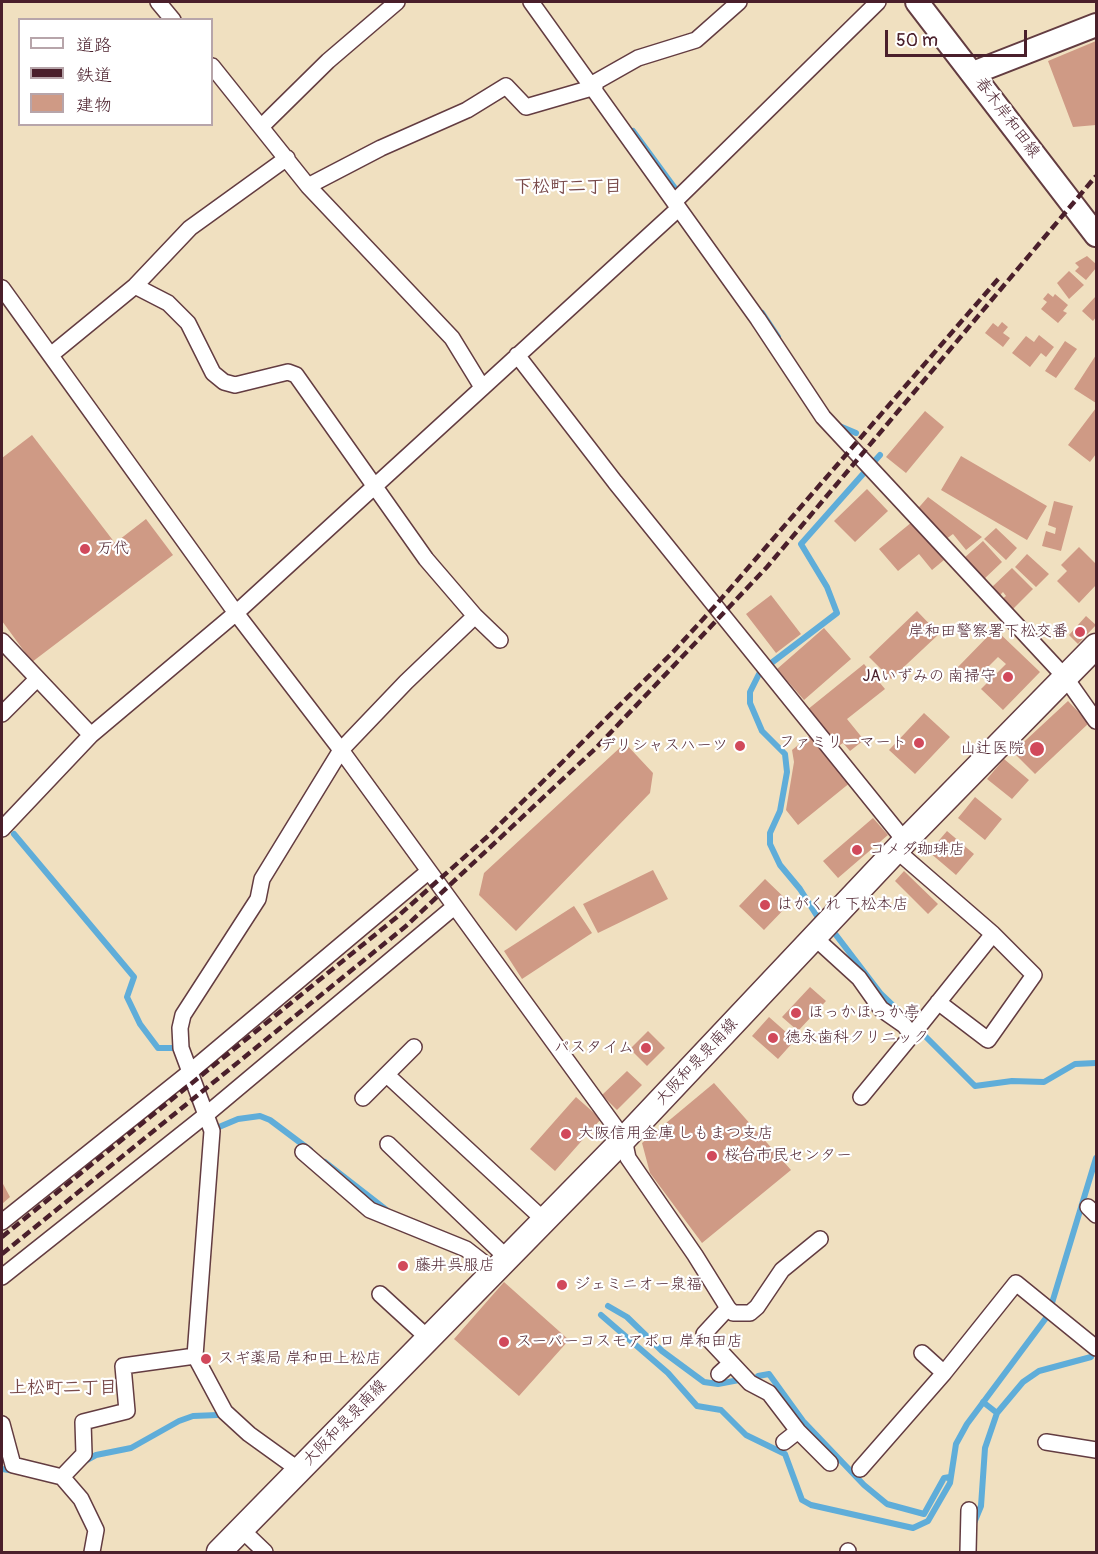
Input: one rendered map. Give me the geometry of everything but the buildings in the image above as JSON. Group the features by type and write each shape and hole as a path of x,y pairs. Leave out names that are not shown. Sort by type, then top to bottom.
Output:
{"main road":[{"name":"春木岸和田線","path":"917,2 1096,235"},
{"path":"973,74 1096,25"},
{"name":"大阪和泉泉南線","path":"219,1552 543,1218 624,1138 901,845 1096,646"}],"street":[{"path":"158,2 171,18"},
{"path":"262,126 328,62 397,2"},
{"path":"531,2 758,319 823,417 1065,677 1096,721"},
{"path":"308,186 381,148 467,110 506,86 526,107 593,86 638,58 696,40 739,2"},
{"path":"2,830 91,735 236,613 483,387 677,205 878,2"},
{"path":"213,67 308,186 452,338 483,387"},
{"path":"52,354 135,286 190,228 287,158"},
{"path":"135,286 168,303 188,322 213,373 224,382 235,385 288,372 296,375 426,559 475,616 500,640"},
{"path":"2,288 52,354 236,613 341,750 624,1138 627,1158 695,1255 728,1308 733,1313 750,1313 757,1307 783,1270 820,1239"},
{"path":"517,355 901,845 1034,975 988,1040 938,1002"},
{"path":"299,1470 249,1434 225,1412 195,1356 212,1131 181,1048 180,1028 183,1015 258,899 262,879 341,750 406,682 475,616"},
{"path":"2,641 91,735"},
{"path":"2,714 37,679"},
{"path":"2,1222 191,1071 429,872"},
{"path":"2,1277 207,1114 454,907"},
{"path":"861,1097 993,934"},
{"path":"814,937 859,978 881,1009 904,1025 912,1035"},
{"path":"363,1098 414,1047"},
{"path":"387,1075 543,1218"},
{"path":"388,1144 499,1264"},
{"path":"303,1152 370,1210 499,1264"},
{"path":"860,1469 944,1373 1016,1283 1096,1348"},
{"path":"380,1294 428,1338"},
{"path":"728,1308 705,1335 750,1383 769,1393 798,1431 830,1463"},
{"path":"922,1353 944,1373"},
{"path":"62,1477 84,1454 83,1422 127,1411 123,1366 195,1356"},
{"path":"719,1374 731,1363"},
{"path":"2,1424 13,1465 62,1477 81,1499 96,1530 93,1550 76,1552"},
{"path":"784,1442 798,1431"},
{"path":"1046,1442 1096,1450"},
{"path":"968,1552 969,1510"},
{"path":"242,1530 265,1552"}],"waterway":[{"path":"633,131 677,191"},
{"path":"762,313 778,337"},
{"path":"837,425 856,433"},
{"path":"872,464 880,455"},
{"path":"770,664 837,613 827,587 801,544 863,474"},
{"path":"759,674 750,692 750,703 762,731 785,754 787,772 780,811 770,833 770,844 780,865 800,889 817,916"},
{"path":"14,834 134,977 127,997 140,1024 158,1048 175,1048"},
{"path":"836,935 881,994 906,1018"},
{"path":"923,1034 975,1086 1012,1081 1044,1082 1075,1064 1096,1063"},
{"path":"219,1127 238,1119 260,1116 270,1120 310,1150"},
{"path":"1052,1303 1096,1158"},
{"path":"325,1162 388,1211"},
{"path":"608,1306 627,1317 662,1351 704,1382 718,1384 739,1380"},
{"path":"601,1315 668,1373 697,1406 721,1410 746,1435 785,1454 802,1500 811,1505 913,1528 928,1521 950,1483 956,1444 967,1424 1046,1318"},
{"path":"974,1523 981,1506 985,1448 997,1413 1023,1382 1039,1371 1091,1357"},
{"path":"758,1376 769,1374 803,1421 864,1485 887,1504 924,1514 944,1478 950,1477"},
{"path":"983,1402 997,1413"},
{"path":"85,1461 96,1455 131,1448 179,1421 193,1416 218,1415"},
{"path":"2,1469 15,1471"}],"railway":[{"path":"2,1254 406,926 595,749 767,567 1096,176"},
{"path":"2,1237 397,917 487,837 673,652 999,278"}],"place":[{"name":"万代","path":"85,549"},
{"name":"岸和田警察署下松交番","path":"1080,632"},
{"name":"JAいずみの 南掃守","path":"1008,677"},
{"name":"ファミリーマート","path":"919,743"},
{"name":"デリシャスハーツ","path":"740,746"},
{"name":"山辻医院","path":"1037,749"},
{"name":"コメダ珈琲店","path":"857,850"},
{"name":"はがくれ 下松本店","path":"765,905"},
{"name":"ほっかほっか亭","path":"796,1013"},
{"name":"徳永歯科クリニック","path":"773,1038"},
{"name":"パスタイム","path":"646,1048"},
{"name":"大阪信用金庫 しもまつ支店","path":"566,1134"},
{"name":"桜台市民センター","path":"712,1156"},
{"name":"藤井呉服店","path":"403,1266"},
{"name":"ジェミニオー泉福","path":"562,1285"},
{"name":"スーパーコスモアポロ 岸和田店","path":"504,1342"},
{"name":"スギ薬局 岸和田上松店","path":"206,1359"}],"district":[{"name":"下松町二丁目","path":"568,187"},
{"name":"上松町二丁目","path":"63,1388"}]}
